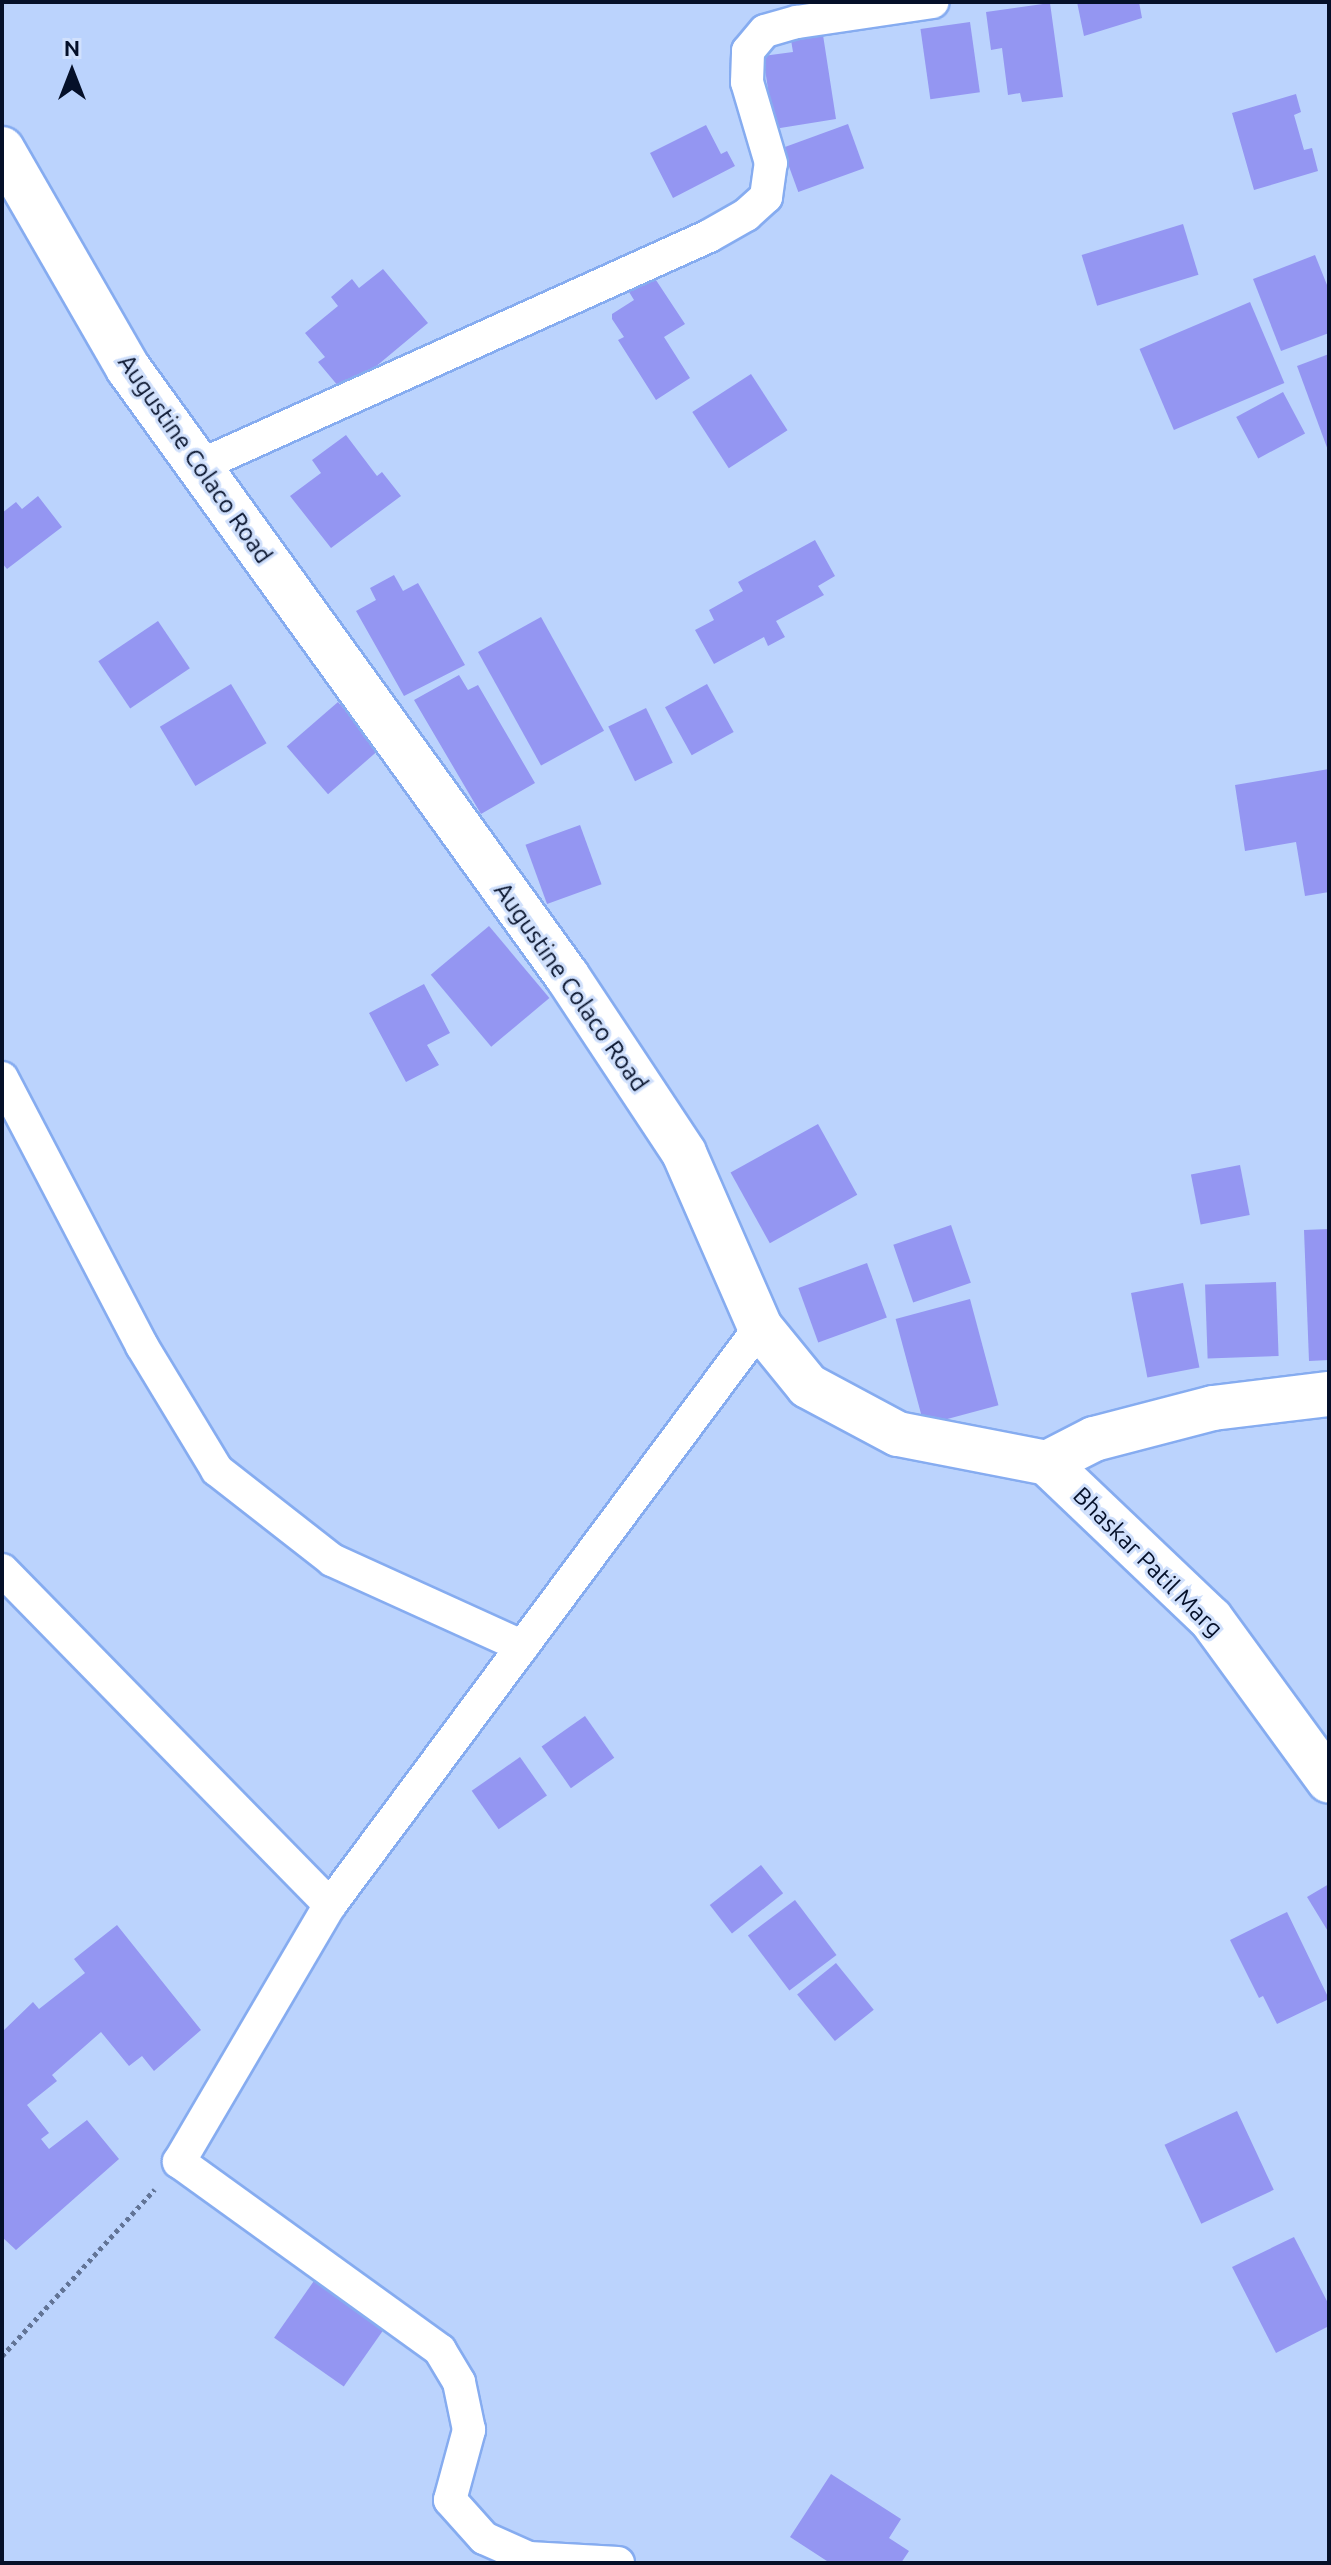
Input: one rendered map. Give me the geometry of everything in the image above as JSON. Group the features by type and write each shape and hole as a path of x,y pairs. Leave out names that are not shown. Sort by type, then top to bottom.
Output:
{"street":[{"path":"199,466 709,236 746,215 766,197 771,163 747,82 748,51 765,31 797,22 933,2"},
{"name":"Augustine Colaco Road","path":"2,149 128,368 567,976 684,1153 760,1327 808,1386 898,1434 1047,1463"},
{"path":"2,1078 142,1346 217,1470 332,1560 522,1646"},
{"path":"618,2563 529,2558 484,2538 450,2500 469,2430 459,2382 440,2350 179,2162 330,1905 760,1327"},
{"path":"1047,1463 1094,1439 1213,1408 1329,1394"},
{"name":"Bhaskar Patil Marg","path":"1047,1463 1211,1619 1329,1781"},
{"path":"2,1570 330,1905"}],"path":[{"path":"2,2356 179,2162"}],"building":[{"path":"1077,2 1139,2 1142,18 1084,36"},
{"path":"1050,3 1063,97 1022,102 1020,93 1008,95 1002,48 991,50 986,12"},
{"path":"970,22 980,92 930,99 920,29"},
{"path":"823,35 836,119 774,129 763,56 793,52 791,40"},
{"path":"1296,94 1301,112 1294,115 1304,150 1312,148 1318,171 1254,190 1232,113"},
{"path":"848,124 864,168 798,192 782,148"},
{"path":"706,125 721,154 727,151 735,166 673,198 650,153"},
{"path":"1183,224 1198,275 1097,306 1082,255"},
{"path":"1315,255 1329,290 1329,333 1281,351 1253,279"},
{"path":"383,269 428,323 344,393 318,362 325,357 305,333 338,306 331,297 352,279 359,288"},
{"path":"650,271 685,324 664,337 690,378 656,400 618,340 624,337 612,319 612,314 634,300 626,287"},
{"path":"1250,302 1284,383 1174,430 1140,349"},
{"path":"1329,354 1329,453 1297,366"},
{"path":"751,374 787,430 729,468 692,412"},
{"path":"1283,392 1305,433 1258,458 1236,417"},
{"path":"346,435 377,476 382,472 401,496 331,548 290,496 321,473 312,460"},
{"path":"38,496 62,527 7,569 2,563 2,513 16,502 22,509"},
{"path":"815,540 835,576 818,586 824,595 776,621 785,637 768,646 764,637 714,664 695,630 714,620 709,610 743,591 738,582"},
{"path":"394,575 403,591 418,583 465,665 404,696 356,611 376,600 370,588"},
{"path":"541,617 604,731 541,766 478,652"},
{"path":"158,621 190,668 130,709 98,661"},
{"path":"459,675 468,690 478,685 535,783 481,814 414,700"},
{"path":"231,684 267,743 195,786 160,727"},
{"path":"707,684 734,732 692,755 665,707"},
{"path":"338,702 379,750 328,794 287,747"},
{"path":"646,708 673,763 635,781 608,726"},
{"path":"1329,769 1329,892 1305,896 1296,842 1245,851 1235,785"},
{"path":"580,825 602,884 547,904 525,845"},
{"path":"489,926 549,998 491,1047 431,975"},
{"path":"424,984 450,1033 427,1045 439,1065 406,1082 369,1013"},
{"path":"818,1124 857,1195 770,1243 731,1172"},
{"path":"1240,1165 1250,1215 1201,1225 1191,1175"},
{"path":"951,1225 971,1283 913,1303 893,1245"},
{"path":"1329,1229 1329,1360 1309,1361 1304,1230"},
{"path":"867,1263 887,1318 818,1342 798,1288"},
{"path":"1276,1282 1279,1356 1208,1358 1205,1284"},
{"path":"1183,1283 1199,1367 1147,1378 1131,1293"},
{"path":"970,1299 998,1405 924,1425 896,1319"},
{"path":"585,1716 614,1758 571,1788 542,1746"},
{"path":"520,1757 547,1796 499,1829 472,1791"},
{"path":"761,1865 783,1893 732,1933 710,1905"},
{"path":"1329,1884 1329,1933 1307,1897"},
{"path":"795,1900 837,1955 789,1991 748,1936"},
{"path":"1287,1912 1329,1999 1277,2024 1263,1996 1259,1998 1230,1940"},
{"path":"117,1925 201,2030 154,2071 142,2056 129,2066 101,2032 52,2075 57,2081 27,2105 49,2133 41,2139 49,2149 87,2120 119,2159 16,2250 2,2237 2,2032 33,2002 39,2009 85,1973 74,1959"},
{"path":"836,1963 874,2010 835,2041 797,1994"},
{"path":"1237,2111 1274,2190 1201,2224 1164,2145"},
{"path":"1294,2237 1329,2305 1329,2326 1276,2353 1232,2267"},
{"path":"316,2278 386,2327 344,2387 274,2338"},
{"path":"831,2474 901,2519 889,2538 909,2551 901,2563 830,2563 790,2537"}]}
